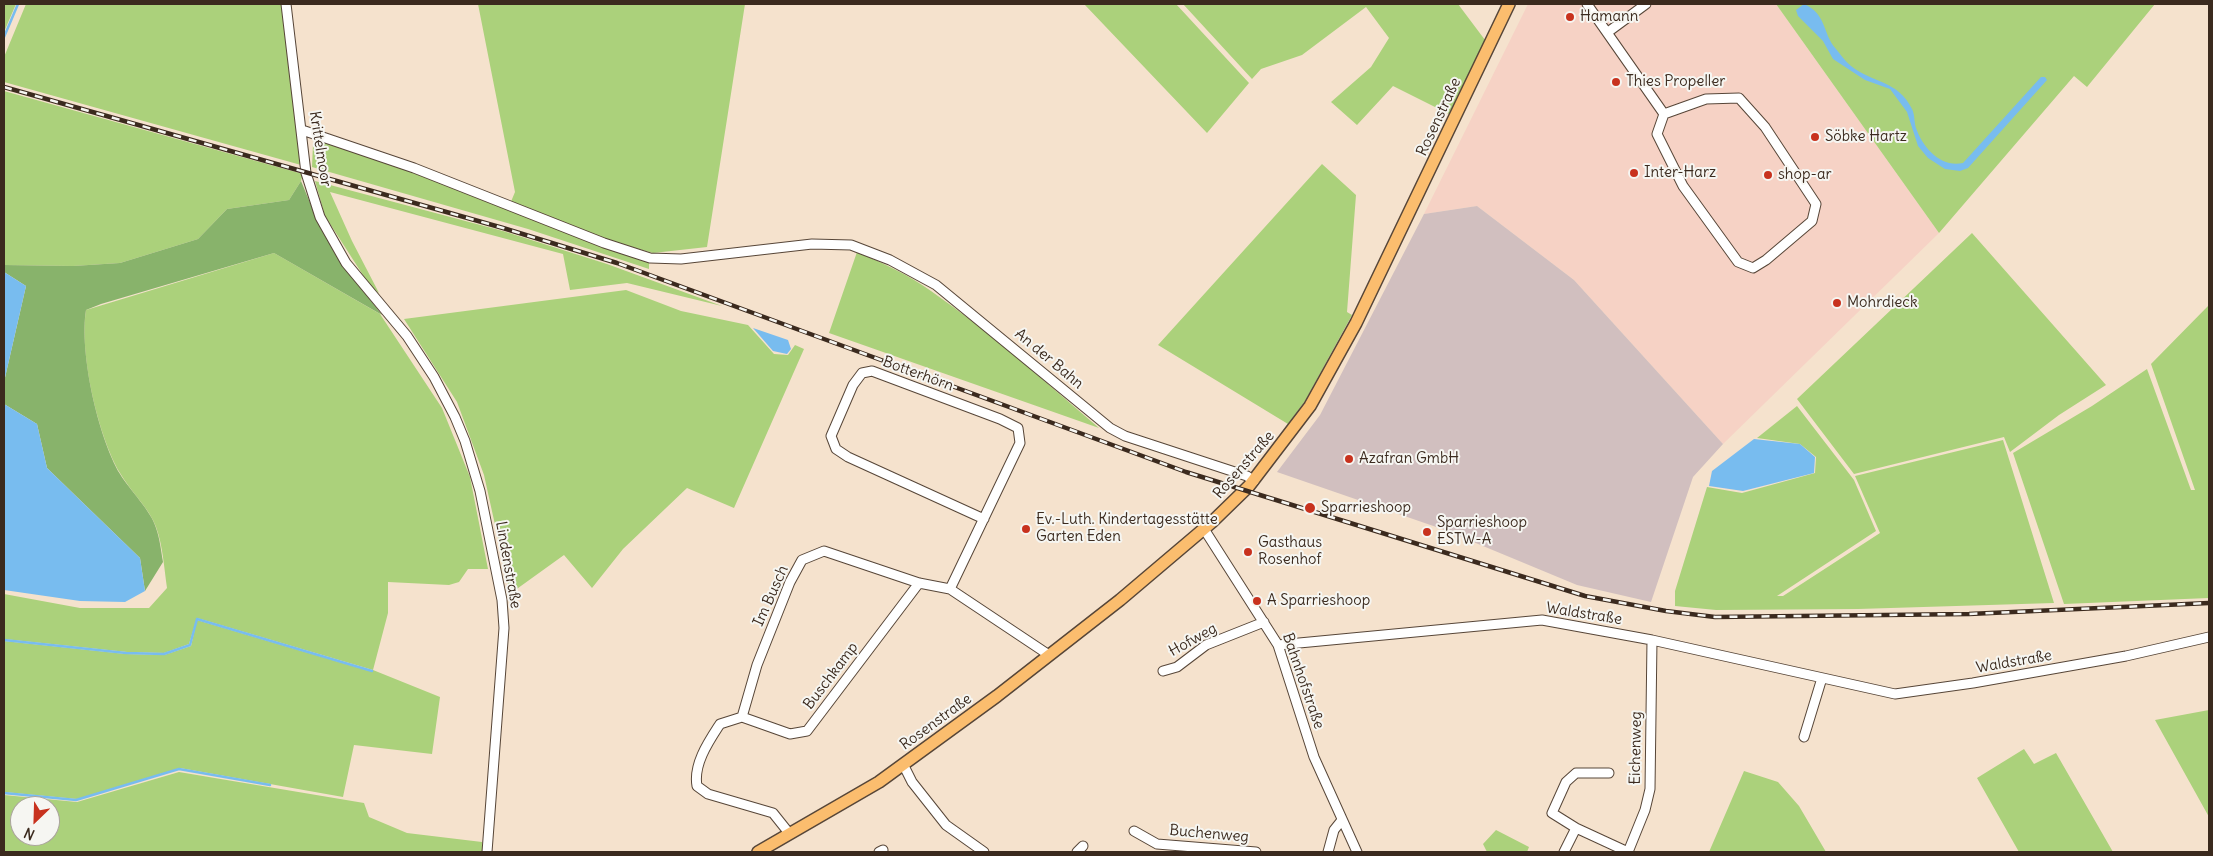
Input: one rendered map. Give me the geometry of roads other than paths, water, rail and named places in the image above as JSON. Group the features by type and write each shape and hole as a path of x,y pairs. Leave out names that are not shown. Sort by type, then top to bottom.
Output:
{"main road":[{"name":"Rosenstraße","path":"758,852 879,782 1049,655 1120,600 1204,529 1254,481 1310,406 1356,324 1509,4"}],"street":[{"name":"Krittelmoor","path":"286,4 306,173 320,217 346,263 384,308"},
{"path":"1587,4 1664,114"},
{"path":"1608,32 1646,4"},
{"path":"1706,98 1739,98 1765,127 1816,204 1812,221 1766,260 1753,268 1738,262 1678,179 1657,134 1664,114 1706,98"},
{"name":"An der Bahn","path":"302,130 414,168 604,243 650,258 681,259 812,244 851,245 890,260 936,286 1110,428 1125,436 1247,476 1254,481"},
{"name":"Lindenstraße","path":"384,308 407,336 455,417 465,441 480,491 497,572 502,600 504,649 487,852"},
{"name":"Botterhörn","path":"950,589 984,519 1020,443 1018,428 1000,419 872,371 862,373 853,385 831,436 836,449 848,457 984,519"},
{"name":"Bahnhofstraße","path":"1204,529 1278,645 1314,757 1357,852"},
{"name":"Im Busch","path":"742,717 757,665 790,582 802,560 824,551 920,583 950,589 1049,655"},
{"name":"Buschkamp","path":"742,717 790,734 807,731 920,583"},
{"name":"Waldstraße","path":"1278,645 1542,620 1652,640 1895,694 1973,684 2126,656 2209,637"},
{"name":"Hofweg","path":"1163,671 1176,667 1206,645 1264,622"},
{"name":"Eichenweg","path":"1628,852 1645,810 1650,789 1652,640"},
{"path":"1804,737 1822,678"},
{"path":"742,717 720,724 702,753 696,781 697,786 708,794 773,813 789,833"},
{"path":"903,764 912,782 946,825 984,852"},
{"path":"1609,773 1576,773 1566,782 1552,813 1576,828 1628,852"},
{"path":"1328,852 1334,830 1342,820"},
{"path":"1564,852 1576,828"},
{"name":"Buchenweg","path":"1134,832 1157,844 1256,852"}],"water":[{"path":"1804,4 1821,18 1832,43 1849,64 1859,72 1900,92 1913,111 1916,128 1923,143 1934,155 1947,162 1963,163 2041,77 2045,77 2047,80 1968,168 1960,171 1945,169 1928,158 1918,146 1907,112 1890,89 1865,80 1833,59 1823,41 1798,16 1796,10"},
{"path":"4,272 26,286 4,382"},
{"path":"753,328 788,340 791,349 787,354 773,351"},
{"path":"4,404 37,424 47,468 140,558 145,591 125,602 80,601 4,590"},
{"path":"1754,439 1800,444 1815,457 1814,473 1743,491 1709,486 1712,471"}],"waterway":[{"path":"4,37 18,4"},
{"path":"4,640 126,653 164,654 190,645 197,619 372,671"},
{"path":"4,793 76,800 179,769 270,785"}],"railway":[{"path":"4,87 503,228 617,263 1186,472 1585,596 1666,611 1715,617 1969,614 2209,603"}],"place":[{"name":"Hamann","path":"1570,17"},
{"name":"Thies Propeller","path":"1616,82"},
{"name":"Söbke Hartz","path":"1815,137"},
{"name":"Inter-Harz","path":"1634,173"},
{"name":"shop-ar","path":"1768,175"},
{"name":"Mohrdieck","path":"1837,303"},
{"name":"Azafran GmbH","path":"1349,459"},
{"name":"Sparrieshoop","path":"1310,508"},
{"name":"Ev.-Luth. Kindertagesstätte Garten Eden","path":"1026,529"},
{"name":"Sparrieshoop ESTW-A","path":"1427,532"},
{"name":"Gasthaus Rosenhof","path":"1248,552"},
{"name":"A Sparrieshoop","path":"1257,601"}]}
